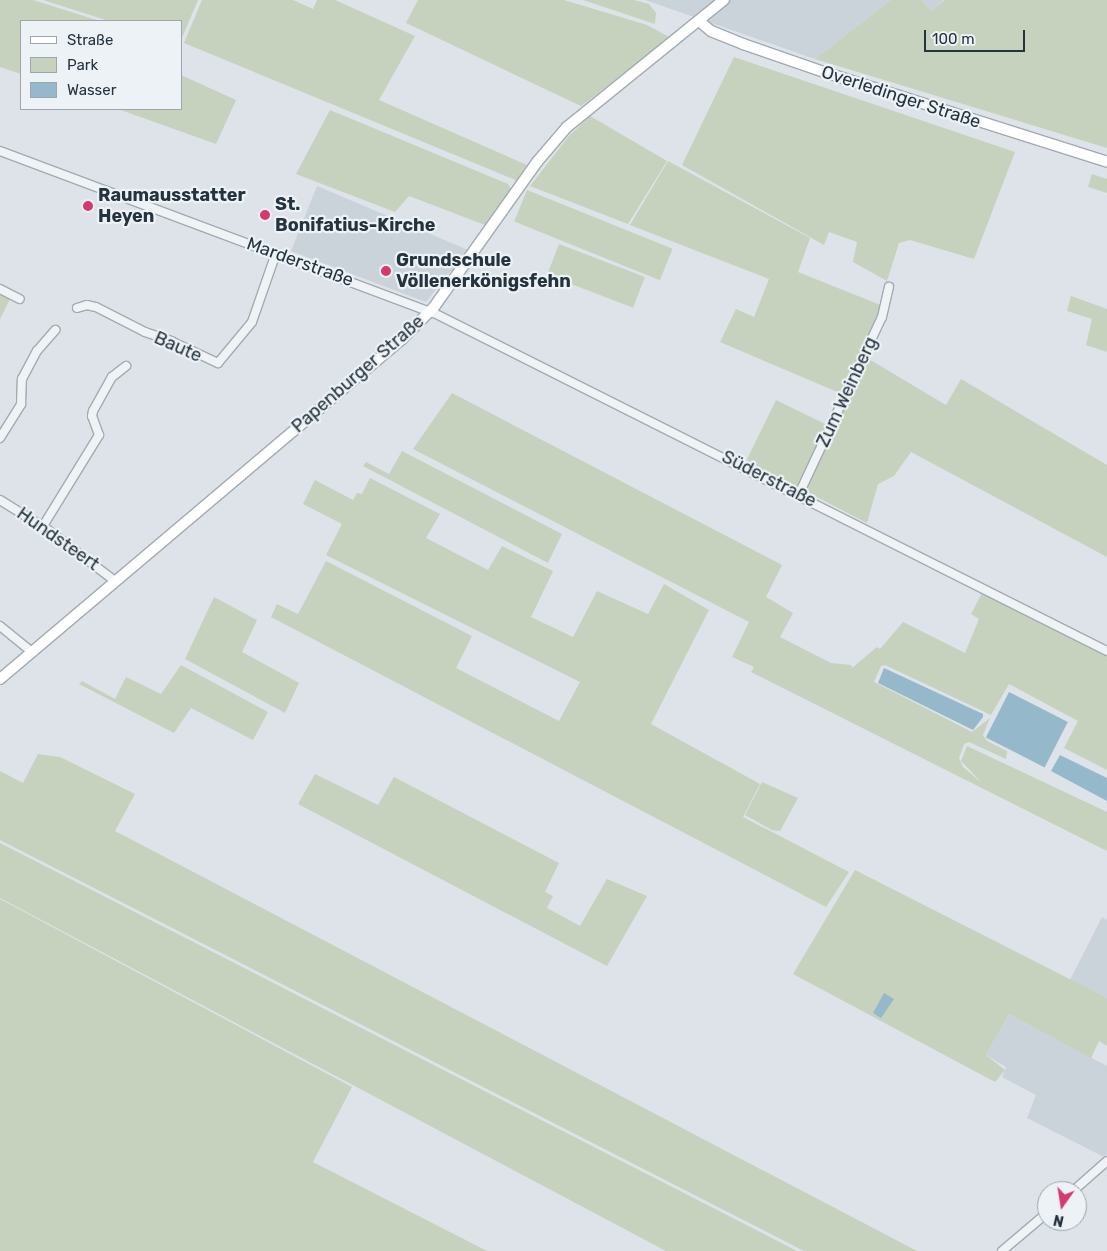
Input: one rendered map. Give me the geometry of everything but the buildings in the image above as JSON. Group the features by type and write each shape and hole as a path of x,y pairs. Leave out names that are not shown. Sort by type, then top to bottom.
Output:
{"street":[{"name":"Papenburger Straße","path":"0,679 348,387 430,311 559,136 583,112 724,0"},
{"name":"Overledinger Straße","path":"699,21 711,30 743,44 824,72 1107,162"},
{"name":"Marderstraße","path":"0,151 430,311"},
{"name":"Baute","path":"77,308 86,305 96,307 144,332 171,341 218,363 254,319 276,253"},
{"name":"Zum Weinberg","path":"799,494 882,317 889,287"},
{"path":"0,288 20,299"},
{"name":"Süderstraße","path":"430,311 799,494 1107,651"},
{"path":"0,438 21,404 22,379 37,351 55,330"},
{"path":"43,526 99,435 92,416 93,411 112,377 126,366"},
{"name":"Hundsteert","path":"0,500 43,526 115,581"},
{"path":"0,626 32,652"},
{"path":"1084,1181 1107,1161"},
{"path":"1002,1251 1037,1221"}],"shaded area":[{"path":"645,0 891,0 815,59"},
{"path":"922,0 944,0 931,11"},
{"path":"317,186 468,250 426,302 291,251"},
{"path":"1102,917 1107,920 1107,998 1070,980"},
{"path":"1009,1014 1107,1066 1107,1155 1104,1157 1027,1118 1036,1095 1002,1077 1006,1067 986,1055"}],"green space":[{"path":"0,0 33,0 97,20 20,20 20,74 0,67"},
{"path":"43,0 198,0 182,38 182,20 106,20"},
{"path":"202,0 293,0 313,9 317,0 335,0 415,36 379,100 527,165 518,181 184,43"},
{"path":"418,0 564,0 647,25 671,38 581,106 406,23"},
{"path":"583,0 634,0 649,4 656,13 655,24"},
{"path":"891,0 922,0 931,11 945,0 1107,0 1107,148 815,59"},
{"path":"734,57 1015,152 974,259 910,240 899,243 887,281 853,262 857,242 829,232 824,245 682,165"},
{"path":"182,75 236,100 216,144 121,110 182,110"},
{"path":"330,110 508,184 511,189 485,225 409,196 395,212 296,174"},
{"path":"590,116 667,161 628,224 530,186 569,136"},
{"path":"668,161 810,238 798,272 883,306 842,394 720,342 736,309 754,317 769,279 630,225"},
{"path":"1092,174 1107,179 1107,193 1088,187"},
{"path":"527,190 673,249 660,280 514,222"},
{"path":"559,244 645,277 633,308 547,275"},
{"path":"0,289 12,295 0,319"},
{"path":"1071,296 1107,309 1107,352 1086,345 1092,319 1067,311"},
{"path":"867,358 946,405 961,379 1107,465 1107,557 911,452 894,476 878,484 867,523 809,493 807,486"},
{"path":"452,393 782,565 766,597 793,613 780,637 831,663 851,665 852,668 877,647 880,649 903,622 965,653 979,619 971,614 982,593 1107,656 1107,770 1064,748 1078,721 1009,684 991,715 885,665 881,666 874,682 972,732 990,718 983,735 987,741 1007,751 1006,759 969,742 964,744 959,758 963,767 982,783 961,761 967,746 1107,812 1107,851 751,672 754,667 732,657 749,622 413,449"},
{"path":"776,400 828,425 798,487 746,462"},
{"path":"402,451 562,534 548,563 363,466 366,462 389,474"},
{"path":"370,478 440,514 426,538 488,570 502,546 553,571 531,617 573,637 597,591 648,614 664,584 709,610 651,724 760,784 743,817 849,872 826,907 271,617 277,604 298,614 326,561 472,636 456,668 559,721 580,682 326,555 342,524 303,504 315,480 353,500 357,493 362,494"},
{"path":"214,597 257,620 242,652 299,683 285,713 185,659"},
{"path":"181,665 268,712 253,740 191,708 174,733 79,684 82,681 115,699 126,677 161,694"},
{"path":"38,754 60,757 135,794 115,831 917,1251 804,1251 0,840 0,771 23,783"},
{"path":"315,774 378,805 394,777 559,863 545,892 553,896 547,908 580,926 607,879 647,896 607,966 298,804"},
{"path":"762,782 798,798 780,831 772,830 745,815"},
{"path":"0,843 797,1251 666,1251 0,898"},
{"path":"855,870 1107,998 1107,1046 1099,1041 1091,1058 1009,1014 986,1055 1005,1070 995,1082 793,974"},
{"path":"0,899 352,1087 313,1162 487,1251 0,1251"}],"water":[{"path":"884,668 983,714 983,717 973,730 878,683"},
{"path":"1009,692 1068,722 1045,767 986,737"},
{"path":"1060,755 1107,778 1107,801 1051,771"},
{"path":"884,993 894,999 881,1018 873,1013"}],"place":[{"name":"Raumausstatter Heyen","path":"88,206"},
{"name":"St. Bonifatius-Kirche","path":"265,215"},
{"name":"Grundschule Völlenerkönigsfehn","path":"386,271"}]}
